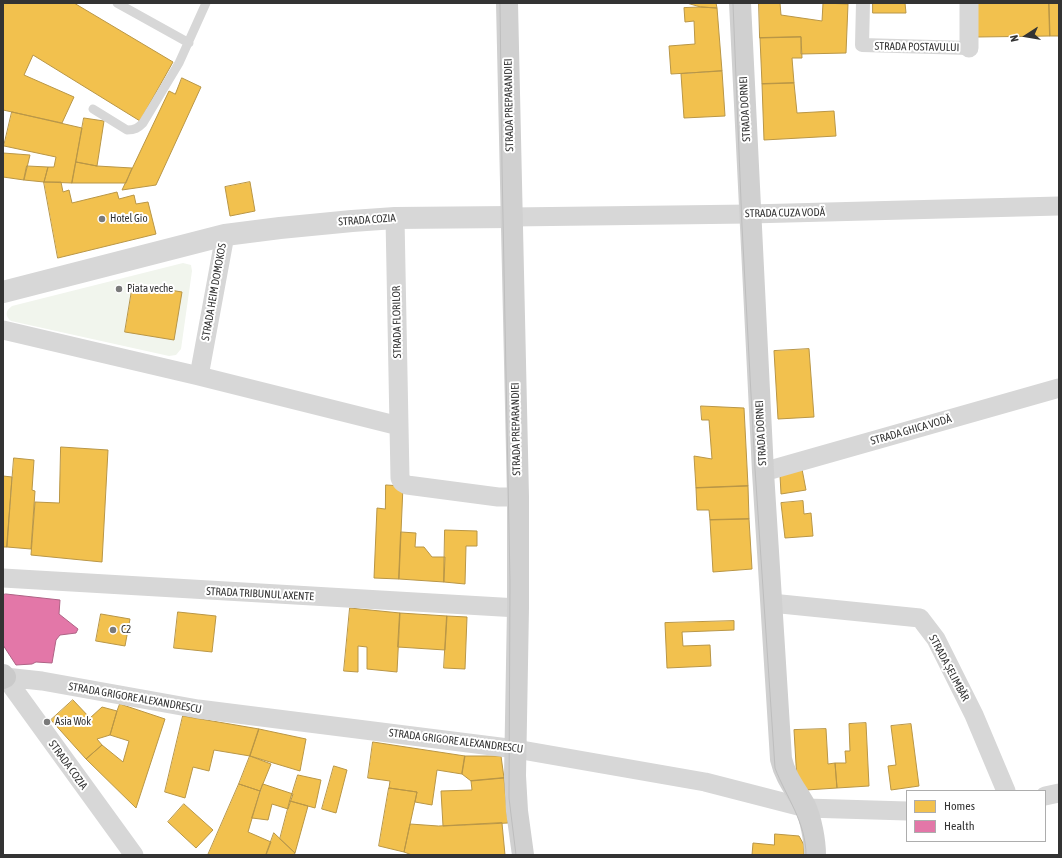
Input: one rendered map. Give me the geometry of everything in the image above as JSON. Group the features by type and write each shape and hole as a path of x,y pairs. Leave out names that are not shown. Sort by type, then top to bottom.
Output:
{"main road":[{"name":"STRADA PREPARANDIEI","path":"508,3 511,217 518,497 515,776 517,811 523,855"},
{"name":"STRADA DORNEI","path":"740,3 763,472 781,759 786,774 806,808 812,830 815,855"}],"street":[{"name":"STRADA POSTAVULUI","path":"863,3 862,45 969,48 969,3"},
{"name":"STRADA CUZA VODĂ","path":"511,217 750,214 1059,206"},
{"name":"STRADA COZIA","path":"225,235 280,228 395,218 511,217"},
{"name":"STRADA FLORILOR","path":"395,218 400,478 402,482 408,485 498,497 518,497"},
{"name":"STRADA HEIM DOMOKOS","path":"3,292 225,235 198,376"},
{"path":"3,330 198,376 398,426"},
{"name":"STRADA GHICA VODĂ","path":"763,472 1059,388"},
{"name":"STRADA TRIBUNUL AXENTE","path":"3,578 187,590 518,608"},
{"name":"STRADA ȘELIMBĂR","path":"771,603 920,618 936,639 974,715 1006,790"},
{"name":"STRADA COZIA","path":"4,676 134,855"},
{"name":"STRADA GRIGORE ALEXANDRESCU","path":"4,676 42,681 198,709 516,749 705,782 806,808 906,811"},
{"path":"1046,796 1059,793"}],"lane":[{"path":"117,3 189,43"},
{"path":"93,109 127,130 139,128 167,83 189,43 206,3"}],"shaded area":[{"path":"183,263 191,265 192,271 181,349 176,355 169,356 11,321 7,315 8,310 12,306"}],"building: Homes":[{"path":"3,3 74,3 173,62 140,121 33,55 24,75 74,97 62,123 3,110"},
{"path":"687,3 716,3 717,8 701,7"},
{"path":"759,3 780,3 781,15 822,21 823,3 848,4 846,53 801,54 801,37 760,38"},
{"path":"873,3 905,3 906,13 873,13"},
{"path":"976,3 1049,3 1050,36 978,37"},
{"path":"1049,3 1059,3 1059,36 1050,36"},
{"path":"684,8 717,8 722,71 671,74 669,46 695,44 694,21 685,22"},
{"path":"801,37 802,58 792,58 794,83 762,84 760,38"},
{"path":"722,71 725,116 684,118 681,74"},
{"path":"182,78 201,87 156,185 122,190 169,91 175,94"},
{"path":"794,83 797,113 834,111 836,136 764,140 762,84"},
{"path":"12,112 82,128 72,183 44,182 48,167 54,167 56,157 4,146"},
{"path":"84,118 104,121 97,166 76,162"},
{"path":"3,153 30,155 24,180 3,177"},
{"path":"76,162 97,166 132,168 126,183 72,183"},
{"path":"27,166 48,167 44,182 24,180"},
{"name":"Hotel Gio","path":"44,182 61,182 63,192 69,190 72,203 117,192 119,199 134,195 136,204 148,202 156,234 58,258"},
{"path":"250,182 255,211 230,216 225,187"},
{"path":"133,284 182,292 174,340 125,332"},
{"path":"809,349 814,417 778,419 774,351"},
{"path":"701,406 744,408 748,486 696,488 694,456 712,459 709,420 702,420"},
{"path":"61,447 108,450 102,562 31,555 35,502 59,503"},
{"path":"14,458 34,460 32,490 35,491 31,549 7,547"},
{"path":"802,469 806,490 781,494 780,475"},
{"path":"3,476 12,477 7,547 3,547"},
{"path":"386,485 403,486 399,579 374,578 377,508 385,509"},
{"path":"748,486 749,519 710,520 709,510 697,510 696,488"},
{"path":"803,501 804,514 811,513 813,536 785,538 781,503"},
{"path":"749,519 752,569 713,572 710,520"},
{"path":"445,530 477,531 477,546 466,546 465,584 444,582"},
{"path":"401,532 416,533 415,547 424,547 432,557 445,557 444,582 399,579"},
{"path":"350,608 400,613 397,672 367,669 367,647 358,646 358,672 344,671"},
{"path":"178,612 216,616 212,652 174,648"},
{"path":"400,613 447,616 445,650 398,647"},
{"name":"C2","path":"101,614 130,619 125,646 96,641"},
{"path":"447,616 467,617 465,669 444,668"},
{"path":"734,621 734,630 682,632 683,646 710,645 711,666 667,668 665,623"},
{"path":"73,700 90,718 102,707 117,711 110,735 97,739 102,745 86,759 51,720"},
{"path":"120,704 165,719 136,808 86,759 102,745 123,762 129,741 110,735"},
{"path":"183,716 259,729 250,756 214,750 209,771 193,767 185,798 165,792"},
{"path":"866,723 869,786 837,788 835,763 846,763 845,751 850,751 849,724"},
{"path":"911,724 919,786 891,790 888,766 896,765 891,726"},
{"path":"259,729 306,739 300,771 250,756"},
{"path":"826,729 828,764 835,763 837,788 806,790 797,781 794,730"},
{"path":"373,742 465,756 462,774 437,770 432,805 415,802 417,792 389,788 390,781 368,778"},
{"path":"250,756 271,764 260,791 239,784"},
{"path":"465,756 501,756 504,778 471,781 462,774"},
{"path":"334,766 347,770 336,813 322,809"},
{"path":"298,775 321,780 315,808 290,801"},
{"path":"504,778 508,823 443,826 441,791 472,790 471,781"},
{"path":"239,784 260,791 248,832 271,842 266,855 208,855"},
{"path":"263,784 293,794 288,809 272,804 268,820 252,818"},
{"path":"389,788 417,792 404,852 379,846"},
{"path":"290,801 308,806 295,853 280,839"},
{"path":"184,804 213,830 196,848 168,822"},
{"path":"502,823 505,855 412,855 404,852 410,824 438,826"},
{"path":"274,833 295,853 294,855 266,855"},
{"path":"775,834 799,836 804,845 804,855 752,855 753,843 774,845"}],"building: Health":[{"path":"6,594 60,600 59,614 78,629 76,633 60,635 56,640 52,663 36,662 32,664 16,665 3,645 3,595"}],"tram line":[{"path":"500,3 510,582 509,798 516,855"},
{"path":"733,3 742,226 755,469 775,768 795,810 803,832 806,855"}],"place":[{"name":"Hotel Gio","path":"102,219"},
{"name":"Piata veche","path":"119,289"},
{"name":"C2","path":"113,630"},
{"name":"Asia Wok","path":"47,722"}]}
